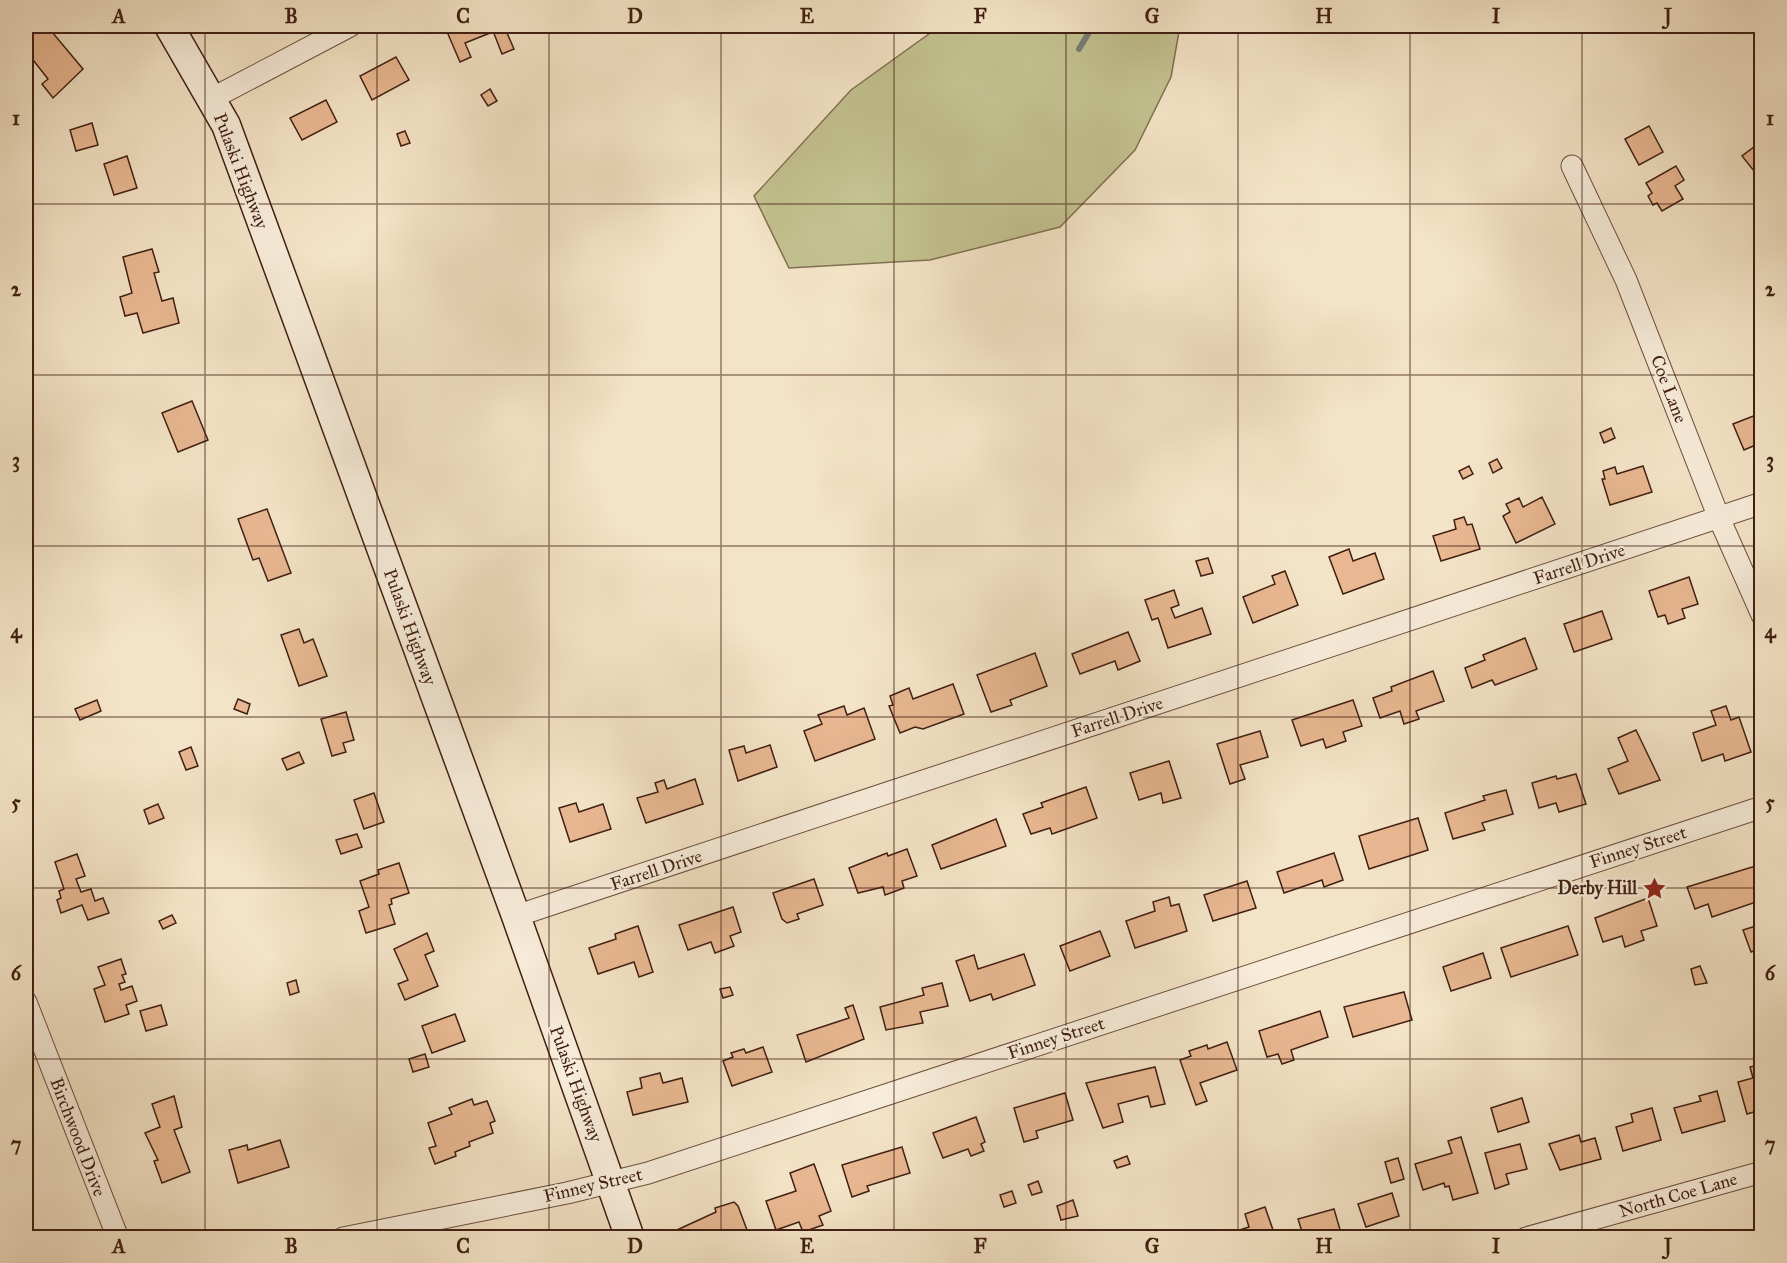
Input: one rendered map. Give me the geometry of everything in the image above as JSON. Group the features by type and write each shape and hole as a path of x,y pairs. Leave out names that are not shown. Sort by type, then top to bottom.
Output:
{"main road":[{"name":"Pulaski Highway","path":"169,26 226,125 516,916 630,1238"}],"street":[{"path":"212,99 350,26"},
{"name":"Coe Lane","path":"1572,166 1626,280 1719,518 1761,615"},
{"name":"Farrell Drive","path":"516,916 1761,503"},
{"name":"Finney Street","path":"343,1238 612,1183 1761,807"},
{"name":"Birchwood Drive","path":"26,1002 118,1238"},
{"name":"North Coe Lane","path":"1526,1238 1761,1172"}],"shaded area":[{"path":"940,26 1180,26 1171,77 1135,150 1060,227 930,260 789,268 754,196 851,90"}],"building":[{"path":"26,26 47,26 83,69 53,98 42,84 48,79 26,51"},
{"path":"486,26 490,33 465,43 471,57 460,62 445,27"},
{"path":"504,26 514,49 502,54 493,31"},
{"path":"396,57 409,80 372,100 360,76"},
{"path":"490,89 497,101 488,106 481,95"},
{"path":"326,100 337,122 302,140 290,118"},
{"path":"92,123 98,145 76,151 70,130"},
{"path":"1649,126 1663,152 1639,165 1625,139"},
{"path":"405,131 410,143 401,146 397,134"},
{"path":"1762,141 1762,173 1758,176 1742,156"},
{"path":"127,156 137,188 114,195 104,164"},
{"path":"1676,166 1684,180 1675,186 1683,199 1662,211 1657,203 1653,205 1648,196 1652,193 1646,183"},
{"path":"152,249 159,272 154,273 162,301 173,298 179,323 143,333 137,313 125,316 120,297 132,293 123,257"},
{"path":"192,401 208,440 178,452 162,413"},
{"path":"1761,413 1762,452 1758,444 1744,450 1733,424"},
{"path":"1611,428 1615,438 1604,443 1600,433"},
{"path":"1497,459 1502,468 1493,473 1489,463"},
{"path":"1469,466 1473,474 1463,479 1459,471"},
{"path":"1643,466 1652,492 1610,505 1602,479 1605,479 1603,471 1615,467 1617,474"},
{"path":"1542,497 1555,524 1516,543 1503,516 1510,512 1506,504 1519,498 1523,507"},
{"path":"267,509 291,573 268,581 259,558 253,560 238,519"},
{"path":"1464,517 1467,525 1472,524 1480,549 1441,561 1433,536 1456,529 1454,520"},
{"path":"1349,549 1353,561 1375,553 1384,579 1343,594 1329,557"},
{"path":"1208,558 1213,573 1201,576 1196,561"},
{"path":"1285,571 1298,605 1253,623 1243,597 1275,584 1272,576"},
{"path":"1689,577 1698,604 1682,609 1685,618 1668,624 1665,615 1658,617 1649,591"},
{"path":"1174,590 1179,605 1171,608 1175,618 1202,608 1211,634 1168,648 1158,618 1152,620 1145,600"},
{"path":"1602,611 1612,639 1574,652 1564,624"},
{"path":"299,629 304,643 313,639 327,676 299,686 281,635"},
{"path":"1128,632 1140,661 1118,670 1115,661 1080,674 1072,654"},
{"path":"1525,638 1537,669 1495,685 1492,680 1472,688 1465,668 1485,660 1483,655"},
{"path":"1035,653 1047,686 1010,700 1012,705 991,712 977,675"},
{"path":"1433,671 1444,701 1416,711 1419,719 1404,724 1400,711 1380,718 1373,698 1392,691 1391,687"},
{"path":"953,684 964,714 923,729 915,727 900,733 889,706 893,705 890,696 909,688 913,699"},
{"path":"238,699 250,704 247,714 234,709"},
{"path":"97,700 101,711 80,720 75,709"},
{"path":"1353,700 1362,726 1343,732 1346,741 1326,748 1323,739 1301,746 1292,720"},
{"path":"844,706 847,715 864,708 875,739 815,761 804,731 822,724 818,715"},
{"path":"1726,706 1731,720 1739,717 1751,752 1725,761 1723,754 1702,761 1693,733 1716,725 1711,711"},
{"path":"346,712 354,740 343,743 346,752 332,756 321,719"},
{"path":"1636,730 1660,780 1619,794 1608,769 1628,761 1618,738"},
{"path":"1260,731 1268,757 1240,765 1245,779 1230,784 1217,744"},
{"path":"770,745 777,767 738,781 729,750 744,746 746,753"},
{"path":"191,747 198,766 186,770 179,752"},
{"path":"299,752 304,763 287,770 282,759"},
{"path":"1169,761 1181,798 1163,803 1161,793 1139,800 1130,773"},
{"path":"1576,774 1586,804 1559,812 1556,803 1539,808 1532,783 1556,776 1557,779"},
{"path":"695,779 703,804 646,823 637,798 658,792 655,783 664,780 667,789"},
{"path":"1086,787 1097,818 1052,834 1050,828 1031,834 1023,814 1043,807 1041,803"},
{"path":"1506,790 1513,814 1482,823 1485,830 1453,839 1445,813 1485,800 1483,796"},
{"path":"374,793 384,822 364,829 354,800"},
{"path":"576,803 579,812 603,804 611,829 570,842 559,808"},
{"path":"158,804 164,818 149,824 144,810"},
{"path":"1418,818 1428,850 1369,869 1359,836"},
{"path":"996,819 1006,846 941,869 932,845"},
{"path":"357,834 362,847 341,854 336,840"},
{"path":"907,849 917,876 902,881 904,888 885,895 883,887 858,893 849,868 887,853 888,856"},
{"path":"1334,853 1343,880 1324,887 1322,880 1284,893 1277,872"},
{"path":"77,854 85,876 76,879 81,892 91,889 95,901 103,898 109,913 88,920 82,905 61,913 57,900 61,898 59,891 64,889 55,862"},
{"path":"399,863 409,893 391,899 392,904 389,905 395,924 366,933 359,911 369,907 360,881 379,874 378,870"},
{"path":"1762,864 1762,900 1712,917 1708,904 1695,909 1687,887"},
{"path":"814,879 823,905 797,914 799,919 787,923 782,919 773,893"},
{"path":"1247,881 1256,908 1213,921 1204,895"},
{"path":"1169,897 1171,906 1179,904 1187,931 1135,948 1126,921 1155,911 1153,902"},
{"path":"1648,898 1657,926 1641,931 1644,940 1625,947 1622,936 1603,942 1595,918"},
{"path":"733,907 741,932 730,936 734,946 715,953 711,942 688,950 679,925"},
{"path":"172,915 176,923 163,929 159,921"},
{"path":"1762,924 1762,948 1751,952 1743,930"},
{"path":"638,926 653,972 639,977 634,962 598,974 589,948 616,939 615,934"},
{"path":"1568,926 1578,955 1511,977 1501,948"},
{"path":"1100,931 1110,956 1070,971 1060,946"},
{"path":"427,933 434,951 425,955 438,986 405,1000 398,984 408,980 394,949"},
{"path":"1483,953 1491,978 1451,991 1443,967"},
{"path":"1024,954 1035,985 993,1000 991,994 970,1001 956,961 974,955 978,969"},
{"path":"121,959 126,974 122,975 125,982 119,984 121,990 132,986 137,1001 126,1005 129,1014 105,1022 94,989 105,985 98,967"},
{"path":"1700,966 1707,983 1695,985 1691,969"},
{"path":"296,980 299,992 290,995 287,983"},
{"path":"942,983 948,1006 920,1012 923,1023 886,1030 880,1007 924,995 922,988"},
{"path":"730,987 733,995 723,998 720,989"},
{"path":"1404,992 1412,1020 1353,1037 1344,1007"},
{"path":"161,1005 167,1025 146,1031 140,1011"},
{"path":"853,1005 864,1039 806,1062 797,1035 849,1018 845,1008"},
{"path":"1320,1011 1328,1037 1291,1050 1294,1060 1282,1064 1278,1054 1267,1057 1259,1031"},
{"path":"455,1014 465,1041 432,1053 422,1026"},
{"path":"1227,1042 1237,1070 1200,1083 1207,1101 1196,1105 1180,1060 1191,1056 1189,1051 1207,1045 1208,1049"},
{"path":"763,1047 772,1072 732,1086 723,1061 733,1057 731,1053 744,1049 746,1053"},
{"path":"425,1054 429,1067 413,1072 409,1059"},
{"path":"1762,1064 1761,1110 1747,1114 1738,1082 1753,1078 1750,1067"},
{"path":"1155,1067 1165,1104 1151,1107 1148,1096 1118,1104 1123,1122 1103,1128 1086,1083"},
{"path":"660,1073 663,1083 682,1078 688,1102 633,1115 627,1092 642,1088 640,1078"},
{"path":"1717,1091 1725,1121 1682,1133 1674,1108 1701,1101 1699,1096"},
{"path":"1065,1093 1073,1120 1036,1131 1038,1138 1024,1142 1014,1108"},
{"path":"174,1096 182,1127 174,1130 190,1172 162,1183 154,1161 158,1160 145,1133 160,1127 152,1104"},
{"path":"1522,1098 1529,1122 1498,1132 1491,1108"},
{"path":"472,1099 474,1105 487,1101 495,1121 490,1123 493,1133 469,1142 470,1146 455,1152 456,1156 435,1164 429,1148 436,1146 428,1123 452,1114 449,1108"},
{"path":"1652,1108 1661,1140 1623,1151 1616,1127 1633,1122 1631,1114"},
{"path":"976,1117 985,1142 981,1144 984,1151 971,1156 968,1149 943,1158 933,1133"},
{"path":"1579,1135 1581,1142 1595,1138 1601,1159 1560,1170 1549,1144"},
{"path":"1461,1137 1478,1193 1453,1200 1449,1186 1445,1187 1444,1183 1423,1190 1415,1164 1452,1153 1448,1141"},
{"path":"280,1140 289,1167 238,1183 229,1150 247,1145 248,1150"},
{"path":"1520,1144 1527,1169 1506,1174 1509,1184 1495,1189 1485,1153"},
{"path":"902,1147 910,1173 867,1186 869,1191 852,1197 842,1165"},
{"path":"1127,1156 1130,1164 1117,1168 1114,1161"},
{"path":"1398,1158 1404,1179 1391,1183 1385,1162"},
{"path":"814,1164 831,1211 819,1216 823,1225 803,1232 799,1222 776,1230 766,1201 796,1191 790,1173"},
{"path":"1038,1181 1042,1192 1032,1195 1028,1185"},
{"path":"1012,1191 1016,1203 1004,1207 1000,1195"},
{"path":"1392,1193 1399,1216 1366,1227 1358,1204"},
{"path":"1073,1200 1078,1216 1061,1220 1057,1206"},
{"path":"734,1202 738,1206 750,1238 680,1238 677,1230 716,1212 715,1208"},
{"path":"1265,1207 1273,1230 1258,1238 1231,1238 1230,1233 1249,1227 1245,1214"},
{"path":"1334,1209 1341,1233 1327,1238 1304,1238 1298,1219"}],"waterway":[{"path":"1079,49 1093,26"}],"place":[{"name":"Derby Hill","path":"1655,888"}]}
